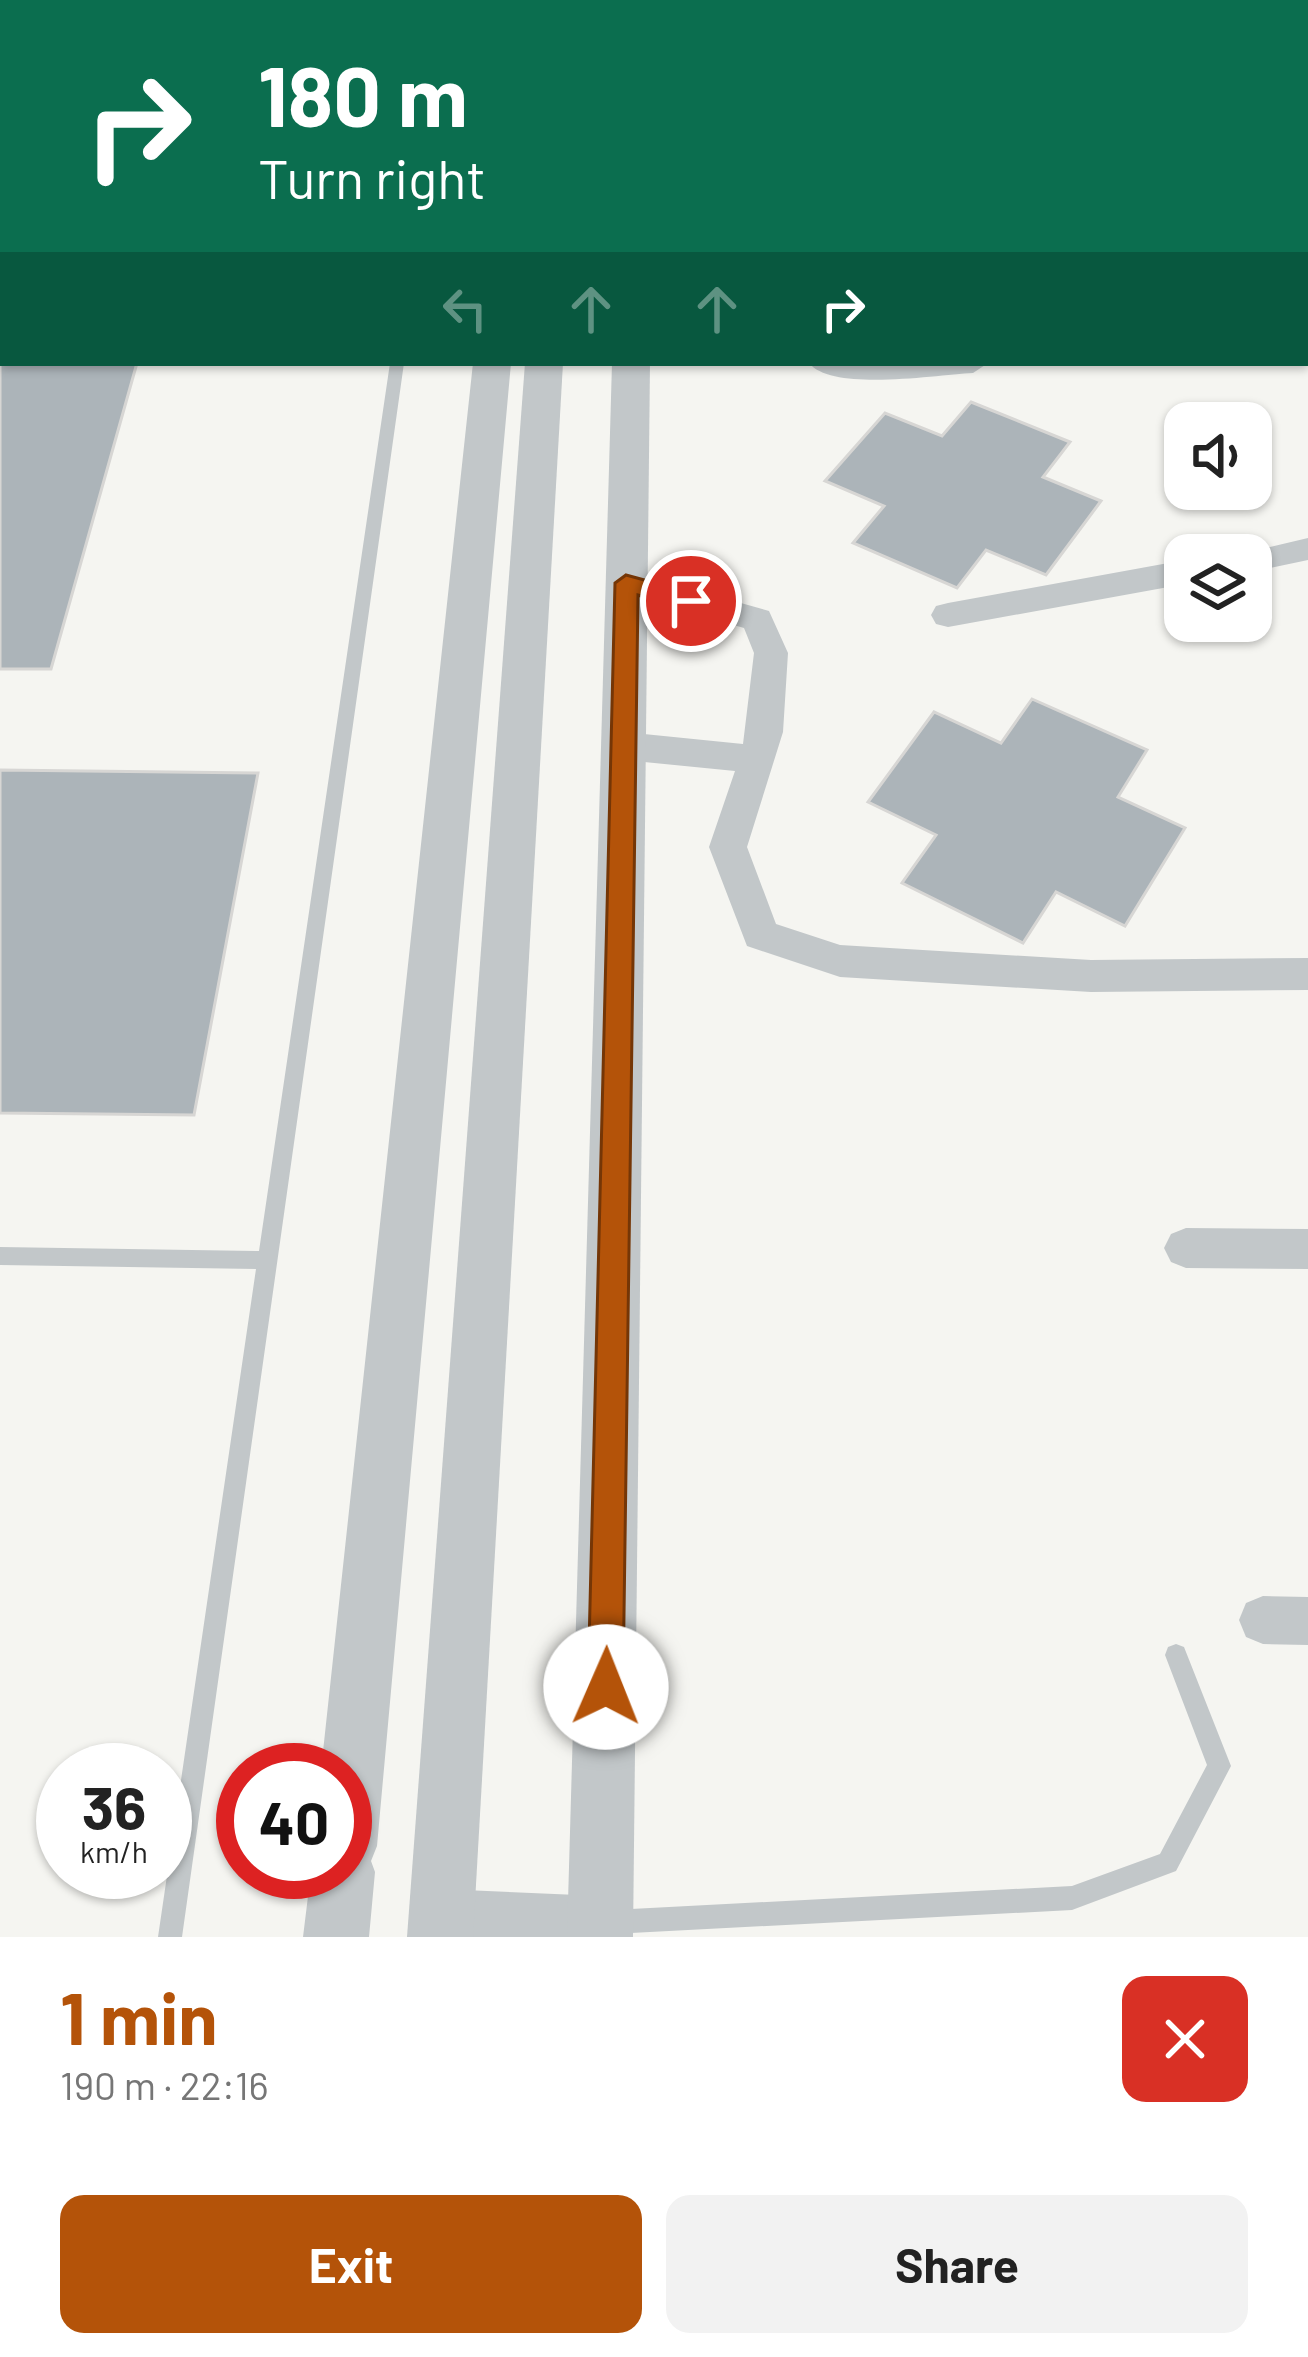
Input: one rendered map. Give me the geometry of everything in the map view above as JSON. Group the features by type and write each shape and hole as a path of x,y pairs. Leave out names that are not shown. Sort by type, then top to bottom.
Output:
{"street":[{"path":"355,1743 492,366"},
{"path":"544,366 441,1926 601,1930 631,366"},
{"path":"830,366 838,370 915,366"},
{"path":"1272,556 1308,550"},
{"path":"948,615 1164,576"},
{"path":"626,583 757,620 771,652 765,732 728,847 761,934 840,961 1091,976 1308,974"},
{"path":"624,746 757,759"},
{"path":"1186,1248 1308,1249"},
{"path":"336,1937 340,1899"}],"lane":[{"path":"170,1937 397,366"},
{"path":"0,1256 266,1260"},
{"path":"601,1930 1072,1898 1168,1863 1219,1766 1176,1654"}],"building":[{"path":"0,366 136,366 51,669 0,669"},
{"path":"971,402 1070,442 1043,477 1101,501 1046,575 986,550 957,588 853,543 884,506 825,481 885,413 942,436"},
{"path":"1032,699 1147,750 1118,797 1185,828 1125,926 1056,892 1023,943 902,883 936,835 868,802 934,712 1001,743"},
{"path":"0,770 258,773 194,1115 0,1113"}],"route":[{"path":"606,1687 626,583 691,601"}]}
